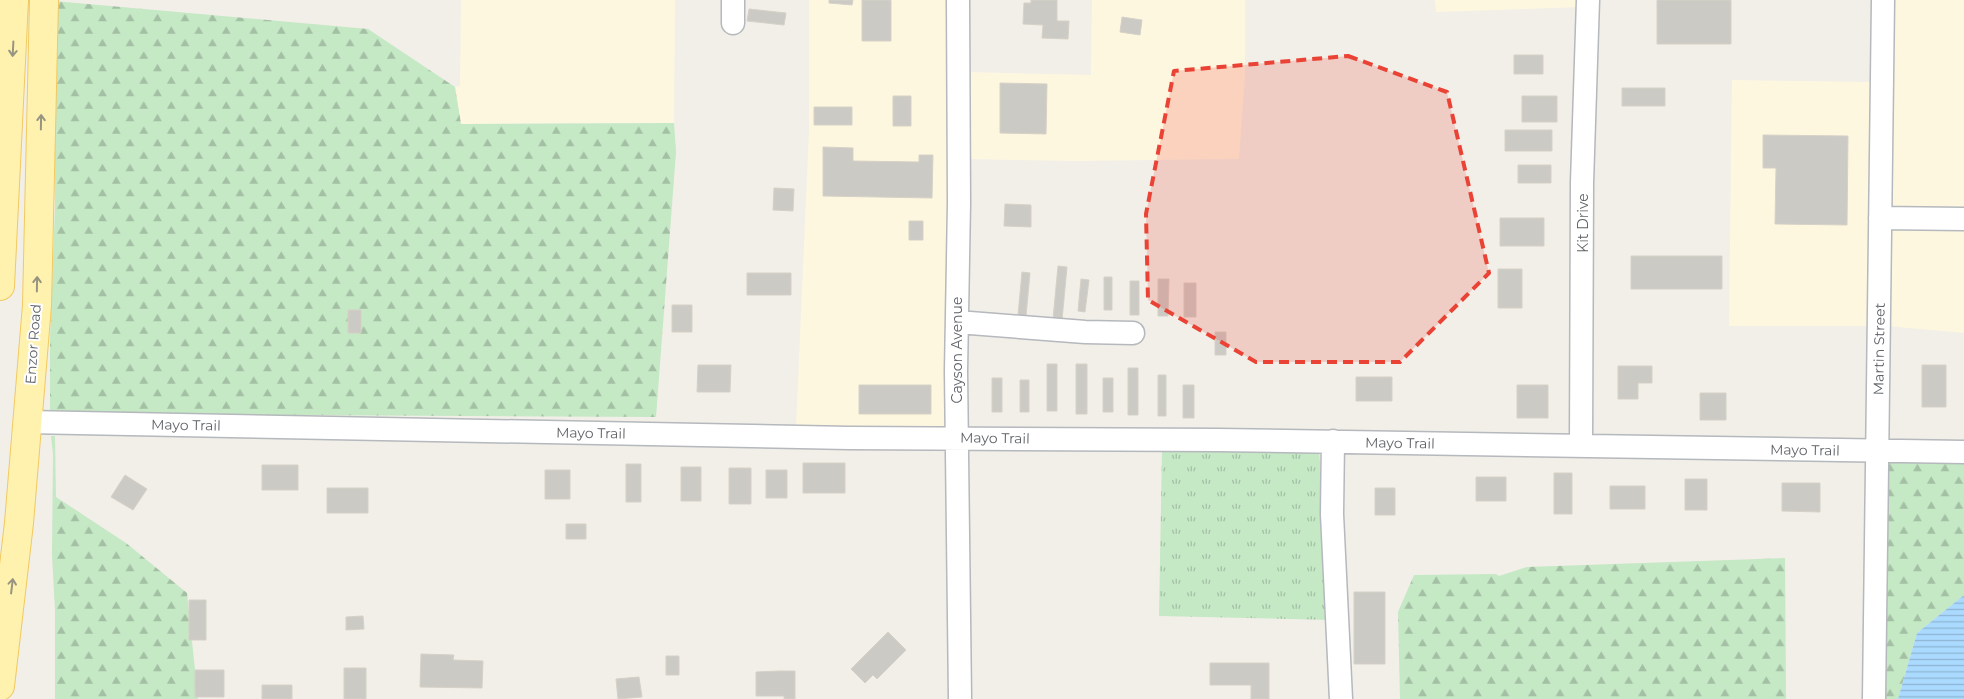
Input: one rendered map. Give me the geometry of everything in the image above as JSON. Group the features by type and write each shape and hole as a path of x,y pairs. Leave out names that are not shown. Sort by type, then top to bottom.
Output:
{"main road":[{"path":"0,286 14,0"},
{"name":"Enzor Road","path":"0,686 19,523 37,305 44,0"}],"street":[{"path":"733,0 733,23"},
{"name":"Cayson Avenue","path":"958,0 957,437 960,699"},
{"name":"Kit Drive","path":"1581,446 1582,183 1588,0"},
{"name":"Martin Street","path":"1874,699 1883,0"},
{"path":"1880,218 1964,219"},
{"path":"957,322 1085,332 1133,333"},
{"name":"Mayo Trail","path":"27,422 849,438 957,437 976,440 1333,441 1964,452"},
{"path":"1333,441 1332,514 1341,699"}],"highlighted area":[{"path":"1348,56 1447,92 1489,273 1400,362 1256,362 1148,300 1146,214 1174,71"}],"shaded area":[{"path":"461,0 675,0 674,123 461,124 455,87 460,86"},
{"path":"809,0 950,0 949,428 796,428 809,131"},
{"path":"1092,0 1245,0 1245,76 1239,159 1075,161 966,159 965,72 1091,75"},
{"path":"1435,0 1581,0 1580,7 1436,12"},
{"path":"1891,0 1964,0 1964,333 1887,326"},
{"path":"1732,80 1874,82 1871,326 1729,326"}],"green space":[{"path":"54,1 368,29 455,87 461,124 674,123 676,152 656,417 290,415 50,418 50,340 55,207"},
{"path":"51,436 55,436 56,497 126,543 187,593 198,699 55,699 55,611 52,555 53,454"},
{"path":"1162,449 1319,450 1332,620 1159,616"},
{"path":"1885,460 1964,461 1964,595 1917,633 1898,699 1882,699"},
{"path":"1785,558 1786,699 1400,699 1398,612 1414,575 1496,574 1499,576 1527,567"}],"water":[{"path":"1964,595 1964,699 1898,699 1917,633"}],"building":[{"path":"829,0 853,0 852,5 829,3"},
{"path":"862,0 891,0 891,41 862,41"},
{"path":"1031,0 1057,0 1057,21 1069,21 1068,39 1042,38 1043,25 1023,24 1024,3 1031,3"},
{"path":"1657,0 1731,0 1731,44 1657,44"},
{"path":"749,9 786,13 784,25 747,21"},
{"path":"1122,17 1142,20 1140,35 1120,32"},
{"path":"1514,55 1543,55 1543,74 1514,74"},
{"path":"1000,83 1047,84 1046,134 1000,133"},
{"path":"1622,88 1665,88 1665,106 1622,106"},
{"path":"893,96 911,96 911,126 893,126"},
{"path":"1522,96 1557,96 1557,122 1522,122"},
{"path":"814,107 852,107 852,125 814,125"},
{"path":"1505,130 1552,130 1552,151 1505,151"},
{"path":"1763,135 1848,136 1847,225 1775,224 1776,168 1763,168"},
{"path":"823,147 853,148 853,161 919,162 919,155 933,155 932,198 823,196"},
{"path":"1518,165 1551,165 1551,183 1518,183"},
{"path":"774,188 794,189 793,211 773,210"},
{"path":"1005,204 1031,205 1031,227 1004,226"},
{"path":"1500,218 1544,218 1544,246 1500,246"},
{"path":"909,221 923,221 923,240 909,240"},
{"path":"1631,256 1722,256 1722,289 1631,289"},
{"path":"1058,266 1067,267 1062,320 1053,319"},
{"path":"1498,269 1522,269 1522,308 1498,308"},
{"path":"1022,272 1030,273 1026,316 1018,315"},
{"path":"747,273 791,273 791,295 747,295"},
{"path":"1104,277 1112,277 1112,310 1104,310"},
{"path":"1081,279 1089,280 1085,312 1078,311"},
{"path":"1158,279 1169,279 1168,316 1158,316"},
{"path":"1130,281 1139,281 1139,315 1130,315"},
{"path":"1184,283 1196,283 1196,317 1184,317"},
{"path":"672,305 692,305 692,332 672,332"},
{"path":"348,310 361,310 361,333 348,333"},
{"path":"1215,332 1226,332 1226,355 1215,355"},
{"path":"1047,364 1057,364 1057,411 1047,411"},
{"path":"1076,364 1087,364 1087,414 1076,414"},
{"path":"698,365 731,365 730,392 697,392"},
{"path":"1922,365 1946,365 1946,407 1922,407"},
{"path":"1618,366 1652,366 1652,383 1638,383 1638,399 1618,399"},
{"path":"1128,368 1138,368 1138,415 1128,415"},
{"path":"1158,375 1166,375 1166,416 1158,416"},
{"path":"1356,377 1392,377 1392,401 1356,401"},
{"path":"992,378 1002,378 1002,412 992,412"},
{"path":"1103,378 1113,378 1113,412 1103,412"},
{"path":"1020,380 1029,380 1029,412 1020,412"},
{"path":"859,385 931,385 931,414 859,414"},
{"path":"1183,385 1194,385 1194,418 1183,418"},
{"path":"1517,385 1548,385 1548,418 1517,418"},
{"path":"1700,393 1726,393 1726,420 1700,420"},
{"path":"803,463 845,463 845,493 803,493"},
{"path":"626,464 641,464 641,502 626,502"},
{"path":"262,465 298,465 298,490 262,490"},
{"path":"681,467 701,467 701,501 681,501"},
{"path":"729,468 751,468 751,504 729,504"},
{"path":"545,470 570,470 570,499 545,499"},
{"path":"766,470 787,470 787,498 766,498"},
{"path":"1554,473 1572,473 1572,514 1554,514"},
{"path":"125,475 147,489 133,510 111,497"},
{"path":"1476,477 1506,477 1506,501 1476,501"},
{"path":"1685,479 1707,479 1707,510 1685,510"},
{"path":"1782,483 1820,483 1820,512 1782,511"},
{"path":"1610,486 1645,486 1645,509 1610,509"},
{"path":"327,488 368,488 368,513 327,513"},
{"path":"1375,488 1395,488 1395,515 1375,515"},
{"path":"566,524 586,524 586,539 566,539"},
{"path":"1354,592 1385,592 1385,664 1354,664"},
{"path":"189,600 206,600 206,640 189,640"},
{"path":"363,616 364,629 346,630 346,617"},
{"path":"888,632 906,650 877,679 873,675 865,683 851,669"},
{"path":"421,654 454,655 453,660 483,661 482,688 420,687"},
{"path":"666,656 679,656 679,675 666,675"},
{"path":"1210,663 1269,663 1269,699 1251,699 1251,685 1210,685"},
{"path":"344,668 366,668 366,699 344,699"},
{"path":"195,670 224,670 224,697 195,697"},
{"path":"795,671 795,699 784,699 784,696 756,696 756,672"},
{"path":"639,677 642,697 618,699 616,679"},
{"path":"262,685 292,685 292,699 262,699"}]}
